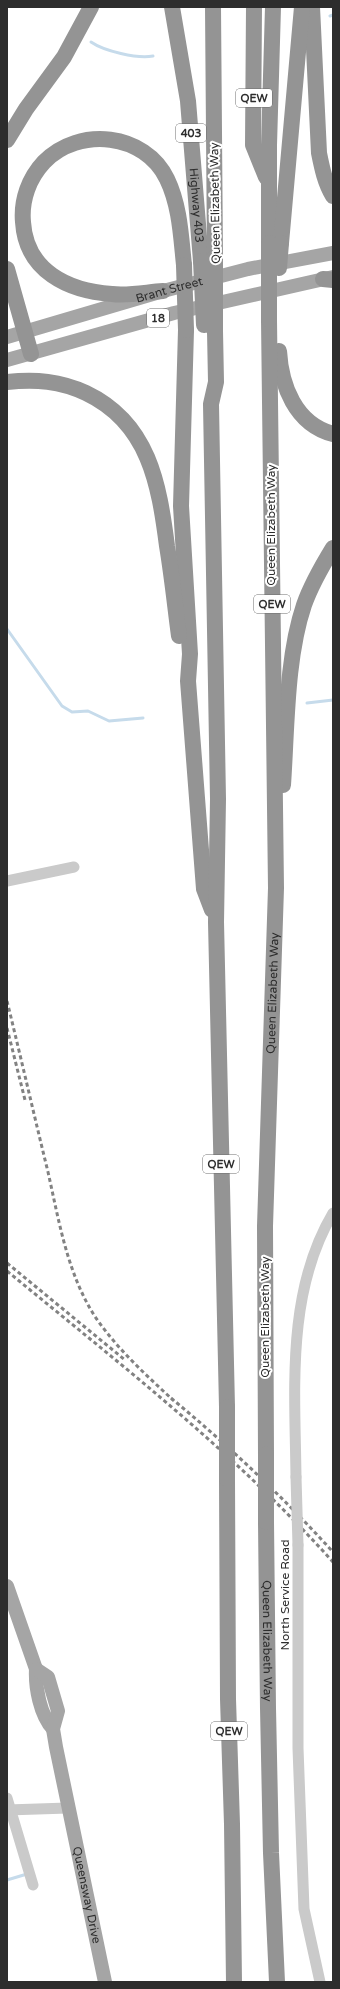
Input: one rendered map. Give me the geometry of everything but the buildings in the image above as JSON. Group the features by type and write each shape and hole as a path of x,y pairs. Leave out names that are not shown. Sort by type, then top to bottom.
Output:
{"highway":[{"path":"7,140 26,109 64,57 91,7"},
{"name":"Highway 403","path":"172,7 188,101 208,259"},
{"name":"Queen Elizabeth Way","path":"213,7 208,259 209,328 216,382 211,404 218,799 216,922 227,1407 228,1699 232,1824 234,1982"},
{"name":"Queen Elizabeth Way","path":"254,7 253,145 269,186 275,243 273,314 274,820 276,888 265,1226 268,1708 271,1853 278,1982"},
{"path":"269,186 273,7"},
{"path":"275,243 302,7"},
{"path":"312,7 320,153 322,170 328,188 333,196"},
{"path":"163,291 113,295 85,290 62,283 42,266 29,248 24,234 22,211 28,186 43,163 53,153 66,146 94,138 111,139 131,145 148,156 167,179 172,193 180,225 184,265 186,330 181,506 190,654 188,681"},
{"path":"7,269 31,354"},
{"path":"273,314 280,371 289,396 298,411 309,421 333,434"},
{"path":"7,382 27,380 50,381 90,395 124,420 143,446 155,478 162,506 182,655 188,681 204,889 216,922"},
{"path":"276,888 293,649 304,605 322,565 333,548"}],"main road":[{"name":"Brant Street","path":"7,337 163,291 248,269 333,252"},
{"name":"Brant Street","path":"7,360 174,313 330,279"},
{"name":"Queensway Drive","path":"7,1586 36,1669 35,1680 46,1721 53,1729 68,1808 106,1982"}],"street":[{"path":"7,881 74,867"},
{"name":"North Service Road","path":"320,1982 304,1901 298,1748 298,1545 295,1354 300,1309 308,1271 325,1226 333,1213"},
{"path":"7,1798 9,1810 33,1885"},
{"path":"9,1810 68,1808"}],"waterway":[{"path":"91,42 121,54 146,57 153,56"},
{"path":"7,629 62,706 72,712 88,711 109,721 143,718"},
{"path":"307,703 333,700"},
{"path":"7,1880 27,1874"}],"railway":[{"path":"7,1001 60,1227 70,1264 77,1281 94,1315 112,1339 131,1360 174,1401"},
{"path":"7,1028 25,1100"},
{"path":"7,1263 125,1360"},
{"path":"7,1271 176,1410 257,1484 333,1562"},
{"path":"171,1398 255,1472 295,1511 333,1552"}]}
